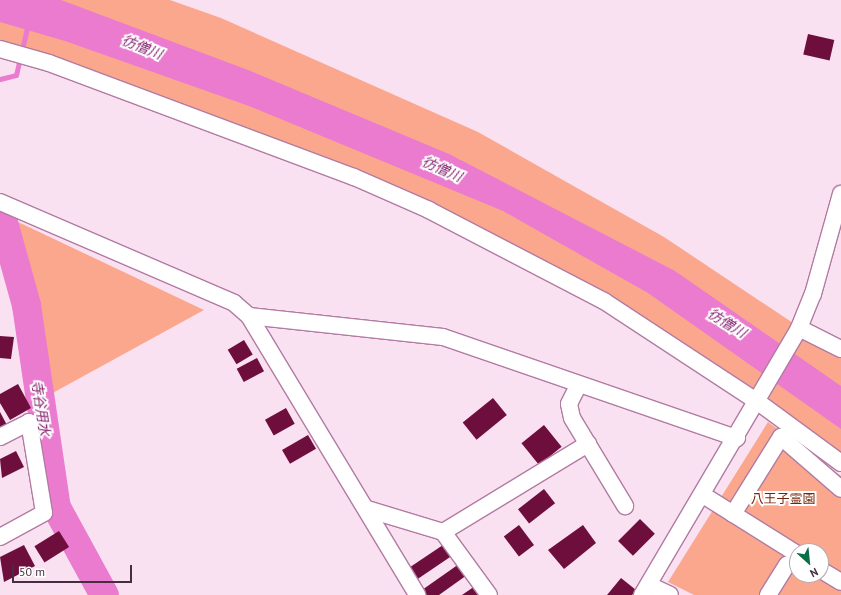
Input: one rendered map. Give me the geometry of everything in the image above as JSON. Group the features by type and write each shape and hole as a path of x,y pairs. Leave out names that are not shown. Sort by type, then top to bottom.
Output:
{"street":[{"path":"0,49 49,63 354,177 429,210 604,301 760,400 841,463"},
{"path":"670,595 646,590 760,400 799,328 813,294 841,194"},
{"path":"0,202 234,303 249,316 367,508 417,595"},
{"path":"249,316 443,337 578,386 737,438"},
{"path":"799,328 841,349"},
{"path":"578,386 569,404 572,418 625,506"},
{"path":"0,437 29,422 44,514 0,537"},
{"path":"733,514 781,438 841,488"},
{"path":"443,532 588,444"},
{"path":"703,495 733,514 789,558"},
{"path":"367,508 443,532 489,595"},
{"path":"768,595 789,564"},
{"path":"829,575 841,582"}],"green space":[{"path":"0,0 170,0 221,18 478,132 664,237 841,355 841,463 633,320 429,210 164,98 0,40"},
{"path":"16,221 204,310 49,395"},
{"name":"八王子霊園","path":"768,422 841,476 841,595 694,595 668,582"}],"water":[{"name":"彷僧川","path":"0,0 61,0 248,70 449,154 675,271 841,386 841,429 648,293 503,211 249,106 65,41 0,22"}],"building":[{"path":"808,34 834,40 830,61 803,54"},
{"path":"0,336 14,337 11,359 0,358"},
{"path":"244,340 253,355 236,364 228,350"},
{"path":"257,358 264,371 244,382 237,369"},
{"path":"18,384 31,408 10,420 0,403 0,394"},
{"path":"493,398 507,415 477,440 463,423"},
{"path":"286,408 295,424 274,435 265,420"},
{"path":"0,412 8,427 0,431"},
{"path":"544,425 562,447 539,465 521,443"},
{"path":"308,435 316,449 290,464 282,450"},
{"path":"16,451 24,467 2,478 0,459"},
{"path":"544,489 555,503 529,524 518,509"},
{"path":"640,519 655,534 633,556 618,541"},
{"path":"519,525 534,545 519,556 504,536"},
{"path":"583,525 596,543 564,569 548,550"},
{"path":"59,531 69,547 44,562 34,546"},
{"path":"24,545 35,566 4,582 0,557"},
{"path":"443,545 451,557 418,579 410,567"},
{"path":"459,564 467,575 439,595 425,595 422,590"},
{"path":"621,578 636,590 632,595 607,595"},
{"path":"475,586 482,595 462,595"}],"waterway":[{"path":"0,79 16,75 28,24"},
{"name":"寺谷用水","path":"0,211 26,305 56,507 104,595"}]}
